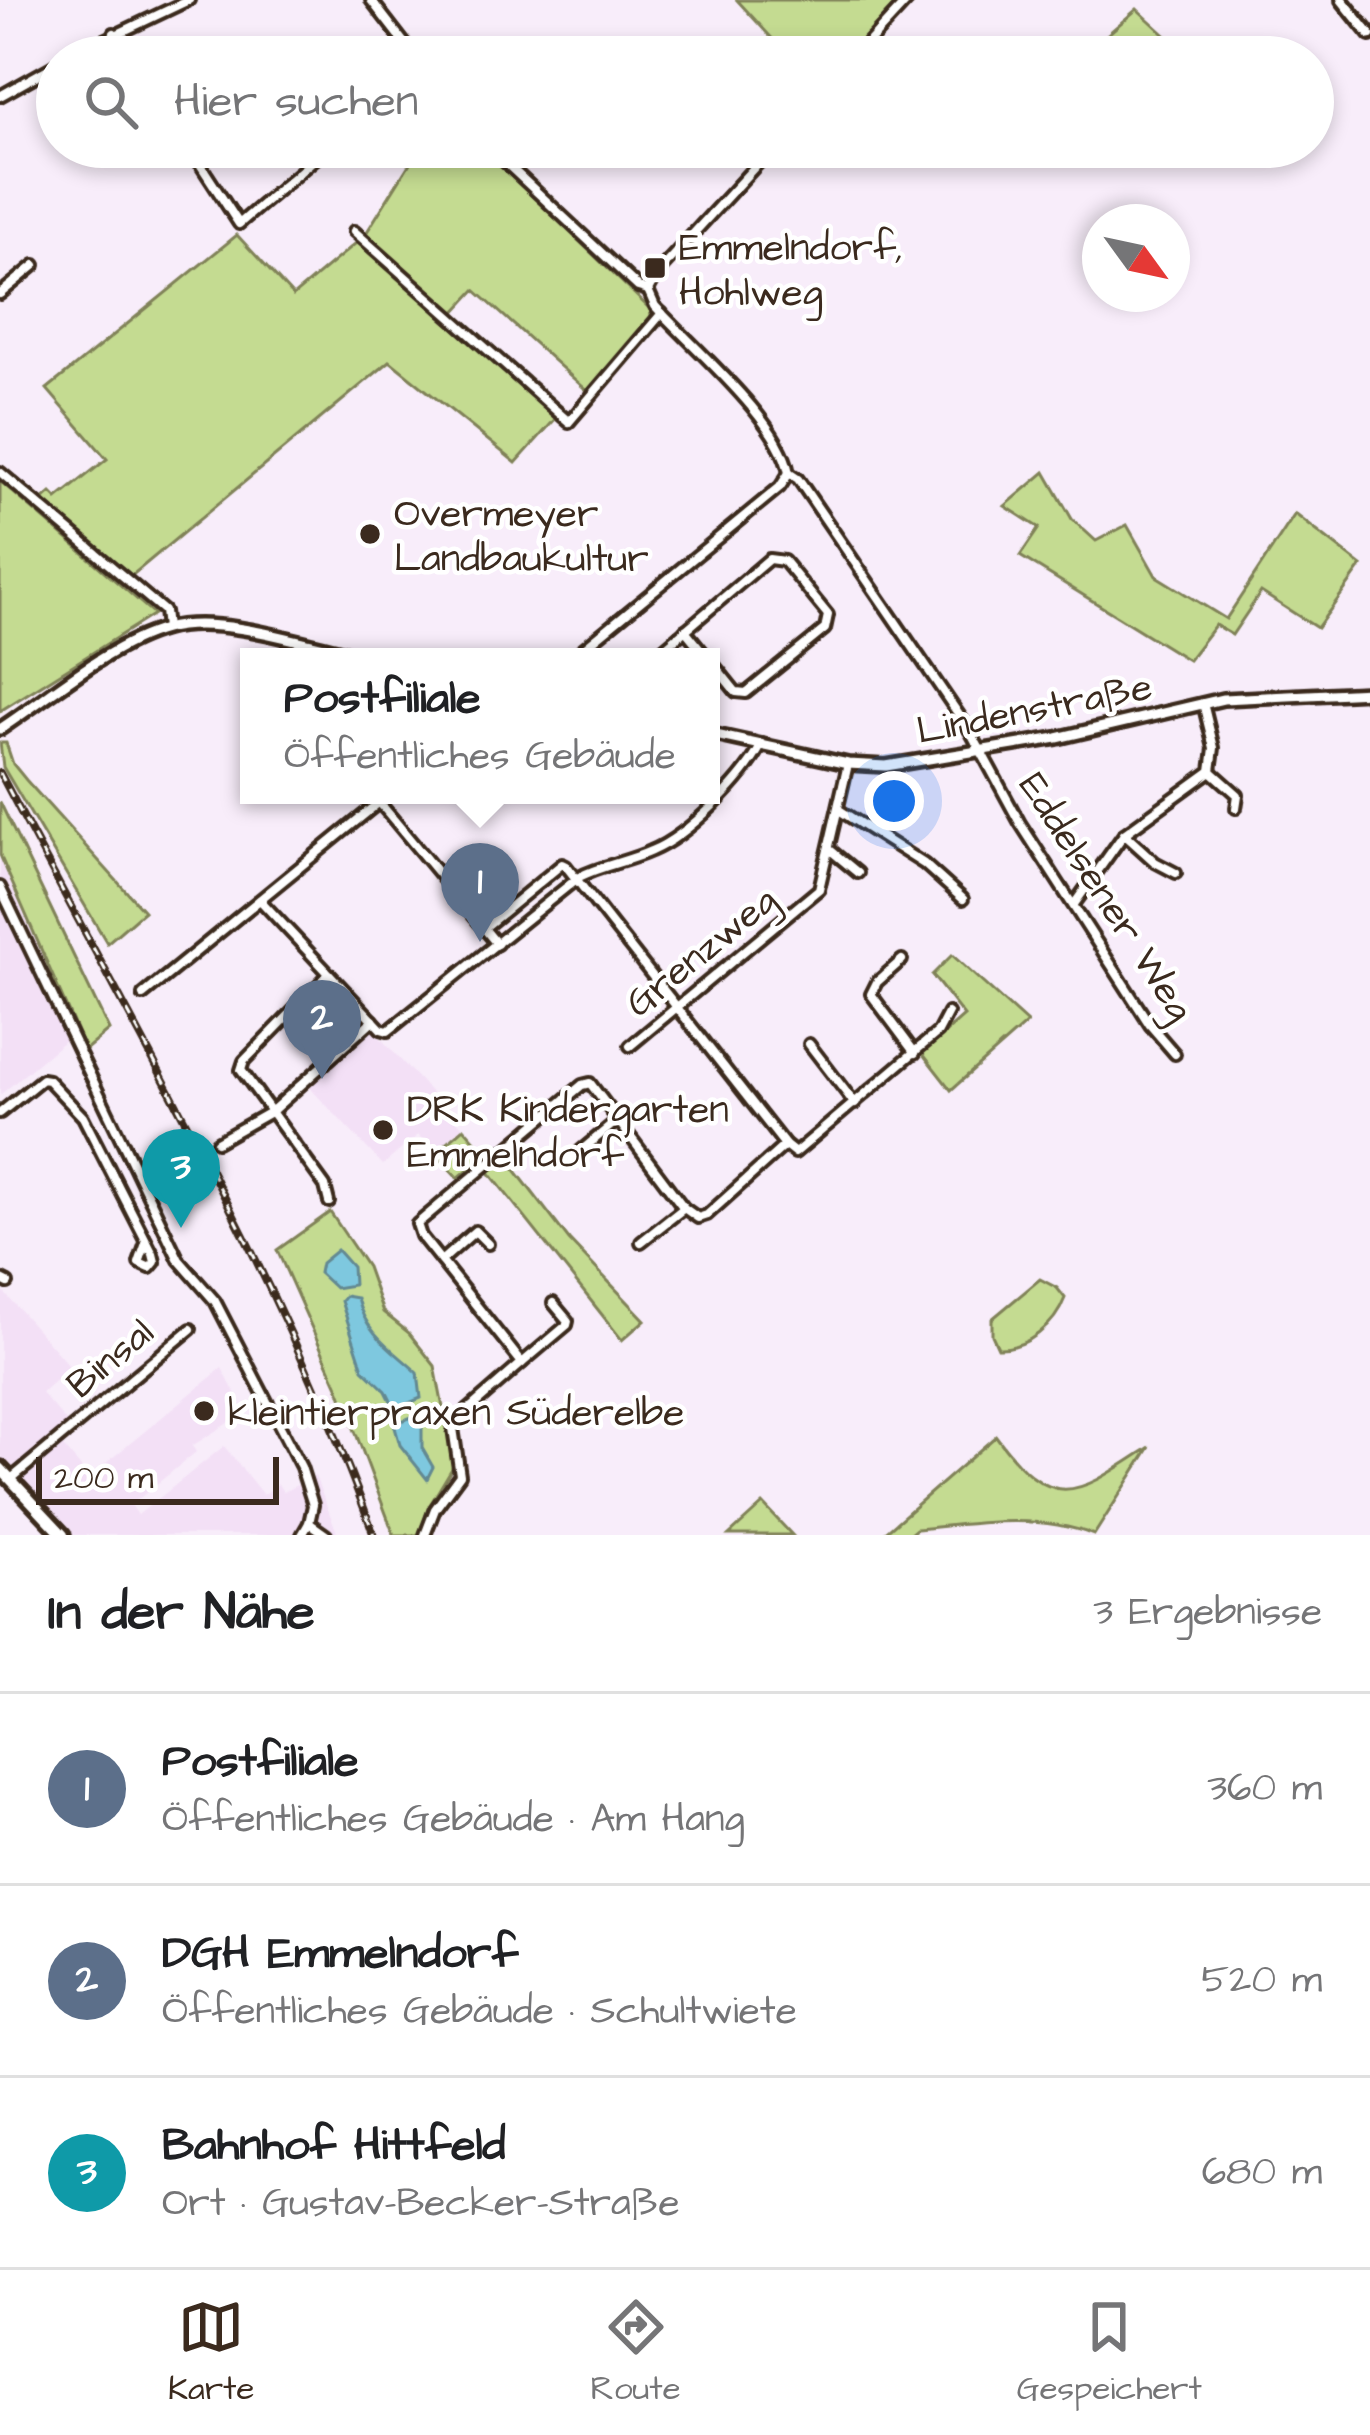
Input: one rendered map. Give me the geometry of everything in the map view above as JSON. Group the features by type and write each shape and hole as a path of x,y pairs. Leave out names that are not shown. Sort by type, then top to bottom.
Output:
{"main road":[{"path":"0,1468 63,1535"}],"street":[{"path":"108,36 189,0"},
{"path":"371,0 399,36"},
{"path":"875,36 908,0"},
{"path":"1342,0 1370,35"},
{"path":"0,96 36,76"},
{"path":"203,168 239,224 304,168"},
{"name":"Eddelsener Weg","path":"511,168 638,287 648,290 662,313 747,403 789,473 798,479 982,751 1024,828 1150,1025 1175,1054"},
{"path":"648,290 658,272 754,168"},
{"path":"354,231 569,422 662,313"},
{"path":"0,294 35,265"},
{"path":"0,472 164,611 166,628"},
{"path":"585,648 780,487 789,473"},
{"path":"664,648 769,560 784,561 827,615 825,629 746,692 736,692 720,672"},
{"path":"0,729 116,652 166,628 226,628 322,648"},
{"path":"685,630 700,648"},
{"name":"Lindenstraße","path":"720,736 848,764 886,766 1057,738 1246,696 1370,692"},
{"path":"1075,903 1124,834 1211,771 1214,748 1203,703"},
{"path":"720,795 742,775 762,744"},
{"name":"Grenzweg","path":"629,1046 819,889 848,764"},
{"path":"1211,771 1238,795 1236,808"},
{"path":"143,994 376,804"},
{"path":"388,804 497,944"},
{"path":"260,900 382,1030 395,1029 578,877 664,845 710,804"},
{"path":"838,810 924,864 963,899"},
{"path":"1124,834 1175,873"},
{"path":"829,849 857,873"},
{"path":"484,928 562,864 578,877 785,1145 796,1153 938,1032 948,1013"},
{"path":"0,887 188,1273 215,1301 301,1466 310,1488 310,1523 302,1535"},
{"path":"902,961 877,982 872,994 915,1053"},
{"path":"329,974 244,1061 243,1077 325,1186 329,1202"},
{"path":"217,1142 272,1112 373,1020"},
{"path":"808,1044 855,1104"},
{"path":"0,1113 42,1079 48,1080 82,1117 146,1244"},
{"path":"522,1364 421,1236 417,1224 582,1085 590,1083 596,1088 684,1208 698,1218 785,1145"},
{"path":"571,1159 619,1120"},
{"path":"641,1242 684,1208"},
{"path":"441,1261 476,1232 488,1244"},
{"path":"425,1535 435,1509 460,1475 452,1428 567,1325 553,1304"},
{"name":"Binsal","path":"10,1479 190,1329"},
{"path":"310,1523 326,1535"}],"shaded area":[{"path":"0,855 77,1030 0,1095"},
{"path":"371,1028 464,1128 435,1153 418,1135 383,1165 308,1086"},
{"path":"0,1288 70,1367 41,1393 67,1423 54,1436 89,1477 222,1368 245,1412 192,1446 196,1452 131,1505 138,1515 224,1446 263,1495 278,1484 283,1492 315,1476 338,1535 74,1535 0,1455"}],"green space":[{"path":"737,0 903,0 869,36 770,36"},
{"path":"1137,9 1166,36 1106,36"},
{"path":"407,168 503,168 650,309 652,322 591,394 475,290 451,316 365,235"},
{"path":"237,235 293,296 362,238 442,318 558,416 516,463 390,361 130,577 41,502 51,493 57,499 107,459 47,389"},
{"path":"1045,472 1072,519 1096,541 1127,525 1156,576 1226,619 1295,514 1362,566 1317,628 1261,592 1232,635 1215,625 1188,660 1020,556 1039,528 1005,506"},
{"path":"0,481 154,614 0,711"},
{"path":"0,743 6,743 13,764 26,780 144,911 107,943 3,767"},
{"path":"0,802 109,1030 85,1050 0,855"},
{"path":"952,955 1027,1023 951,1090 922,1053 964,1016 932,975"},
{"path":"464,1128 487,1154 458,1178 435,1153"},
{"path":"506,1158 569,1240 645,1320 622,1340 488,1171"},
{"path":"330,1212 367,1267 383,1312 409,1333 435,1366 454,1465 428,1508 420,1535 394,1535 340,1391 277,1250"},
{"path":"1040,1279 1065,1298 1060,1308 1029,1340 998,1348 992,1319"},
{"path":"996,1436 1034,1478 1068,1489 1104,1476 1150,1447 1094,1535 1051,1524 1006,1522 882,1535"},
{"path":"763,1504 792,1535 729,1535"}],"water":[{"path":"337,1250 352,1267 353,1285 335,1288 319,1273 321,1263"},
{"path":"345,1296 357,1298 373,1331 418,1373 421,1398 395,1409 386,1391 363,1369 341,1301"},
{"path":"422,1413 422,1448 433,1467 427,1479 400,1445 394,1424"}],"railway":[{"path":"0,773 248,1244 336,1437 374,1535"}],"place":[{"name":"Emmelndorf, Hohlweg","path":"655,268"},
{"name":"Overmeyer Landbaukultur","path":"370,534"},
{"name":"Postfiliale","path":"480,942"},
{"name":"DGH Emmelndorf","path":"322,1079"},
{"name":"DRK Kindergarten Emmelndorf","path":"383,1130"},
{"name":"Bahnhof Hittfeld","path":"181,1228"},
{"name":"kleintierpraxen Süderelbe","path":"204,1411"}]}
